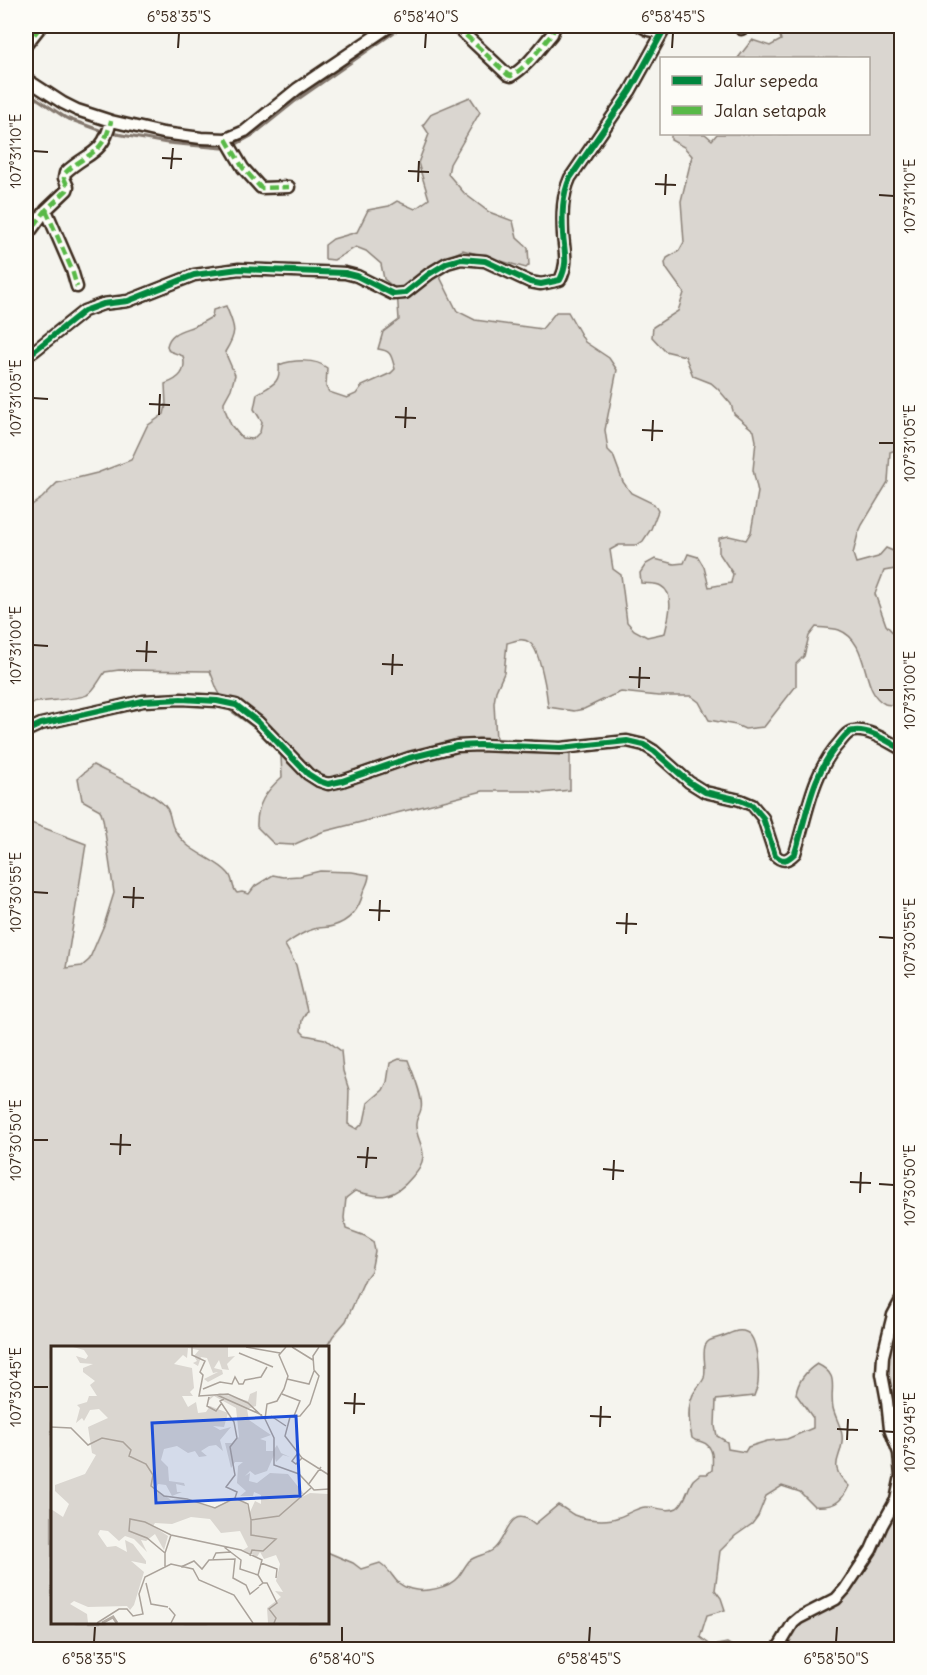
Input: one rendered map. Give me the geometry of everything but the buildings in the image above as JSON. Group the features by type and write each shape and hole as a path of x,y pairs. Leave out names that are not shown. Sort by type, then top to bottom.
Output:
{"street":[{"path":"26,45 41,26"},
{"path":"228,144 297,89 390,26"},
{"path":"456,26 508,75 512,76 530,60 552,34 554,27"},
{"path":"641,26 652,30 659,26"},
{"path":"26,355 84,311 103,304 128,301 194,276 219,271 239,269 345,273 357,276 393,294 405,294 429,274 447,263 461,259 484,261 530,282 541,284 560,280 566,257 563,235 565,188 630,91 666,26"},
{"path":"26,79 110,128 201,138 228,144 243,168 261,188 289,188"},
{"path":"26,237 46,210 67,190 65,173 102,145 110,128"},
{"path":"46,210 77,287"},
{"path":"26,731 41,724 143,701 181,699 217,701 236,705 258,722 308,774 319,781 328,783 342,781 433,751 457,746 561,748 627,741 654,751 689,782 705,792 752,805 763,818 776,855 784,861 790,859 795,853 820,770 829,754 849,732 865,731 902,749"},
{"path":"777,1650 794,1623 836,1599 845,1589 871,1550 896,1500 901,1476 899,1454 890,1429 882,1374 883,1356 893,1315 902,1298"}],"shaded area":[{"path":"783,26 901,26 901,448 890,452 888,482 862,525 853,554 856,563 878,557 886,548 900,554 895,569 884,571 875,594 886,625 900,640 902,648 902,704 885,704 877,698 856,645 849,636 833,629 816,627 809,636 804,656 796,664 796,686 764,727 745,729 709,720 699,702 691,696 658,696 621,692 584,709 574,711 548,707 545,682 534,647 522,640 507,643 504,673 496,691 494,703 496,740 531,740 552,752 570,752 570,790 542,793 483,791 322,832 293,845 274,844 257,827 258,812 263,799 282,777 281,756 260,732 229,710 210,671 119,670 105,672 95,688 87,695 26,704 26,547 30,546 26,528 26,509 42,498 57,483 97,473 131,460 147,426 164,414 165,384 174,380 183,371 183,356 169,351 167,346 169,341 177,333 212,317 213,310 226,306 234,329 225,352 235,375 224,407 231,425 242,438 253,439 260,432 262,422 254,409 257,394 277,380 279,365 304,361 322,365 327,368 326,387 329,392 347,398 356,394 362,386 391,373 395,369 390,354 378,349 383,332 399,320 397,290 384,279 381,264 366,251 356,247 334,260 325,259 325,245 333,239 357,232 368,210 389,206 397,201 415,209 429,199 418,163 429,134 423,125 432,113 470,97 480,112 450,164 448,174 465,194 489,212 513,221 517,238 528,248 529,265 526,268 463,250 442,260 440,277 457,311 475,320 542,329 556,312 568,312 585,342 609,358 617,370 605,430 608,450 613,455 623,482 631,493 654,504 658,511 643,541 637,545 619,545 610,550 613,569 621,575 627,622 634,630 647,637 665,633 670,608 666,590 659,585 641,583 640,573 646,564 655,559 674,564 684,563 688,554 698,557 704,567 709,587 731,583 733,574 719,553 719,538 729,536 746,540 751,532 758,492 753,470 756,441 754,431 734,414 731,404 718,389 711,383 693,376 685,356 665,351 652,337 653,327 678,311 684,293 666,268 665,263 667,258 679,251 684,242 681,201 692,156 684,147 671,140 671,135 706,135 712,140 716,135 870,135 870,57 739,57 752,40 770,46 781,40 778,28"},
{"path":"93,765 143,790 161,802 168,809 173,827 181,839 224,869 230,875 237,893 249,894 255,886 273,875 300,876 320,871 369,875 359,905 349,918 333,926 306,932 285,945 296,965 307,1011 302,1020 301,1031 305,1035 325,1039 341,1051 343,1071 349,1090 348,1124 357,1129 364,1122 368,1103 383,1090 387,1082 390,1063 399,1059 408,1060 421,1098 421,1109 416,1124 423,1157 416,1173 399,1190 380,1196 355,1191 346,1198 344,1218 346,1229 373,1241 375,1251 371,1271 346,1321 327,1346 51,1346 51,1624 328,1624 328,1552 361,1569 380,1563 405,1587 430,1590 454,1581 469,1561 494,1549 510,1524 520,1517 535,1524 558,1505 574,1515 596,1520 614,1519 645,1507 669,1510 677,1508 693,1480 700,1474 707,1474 712,1470 711,1450 706,1444 692,1438 689,1417 693,1394 704,1378 705,1346 711,1340 739,1331 746,1332 753,1340 758,1363 758,1385 754,1396 716,1400 717,1436 727,1442 728,1449 745,1452 748,1447 767,1441 787,1439 813,1428 813,1418 796,1394 803,1377 817,1364 832,1377 833,1408 842,1435 837,1466 838,1472 849,1486 843,1497 836,1503 814,1506 800,1492 782,1486 766,1496 752,1524 720,1551 715,1590 725,1610 707,1615 700,1637 712,1646 727,1643 737,1649 26,1649 26,821 86,844 66,968 82,966 89,960 104,925 114,893 103,819 100,810 82,800 78,778"},
{"path":"901,1309 901,1445 889,1395 888,1359 890,1342"},
{"path":"901,1494 901,1649 783,1650 802,1621 828,1607 859,1580 879,1544"}],"waterway":[{"path":"233,146 253,135 294,102 403,26"},
{"path":"26,91 66,118 105,132"},
{"path":"111,133 167,143 227,147"}],"marked path":[{"path":"26,45 41,26"},
{"path":"456,26 511,76 523,67 552,34 554,29 552,26"},
{"path":"641,26 653,31 659,26"},
{"path":"26,237 46,210 67,190 65,173 99,147 104,141 111,121"},
{"path":"226,139 243,168 261,188 289,187"},
{"path":"46,210 77,287"}],"cycle path":[{"path":"26,355 84,311 103,304 128,301 194,275 239,269 345,273 357,276 393,294 405,293 447,263 461,259 485,261 530,282 541,284 560,280 565,262 563,206 570,178 630,91 666,26"},
{"path":"26,731 41,724 143,701 181,699 217,701 236,705 258,722 308,774 328,784 409,758 457,746 561,748 627,741 644,745 654,751 689,782 705,792 752,805 763,818 775,855 783,860 795,853 817,780 831,754 846,735 852,731 866,732 902,749"}]}
